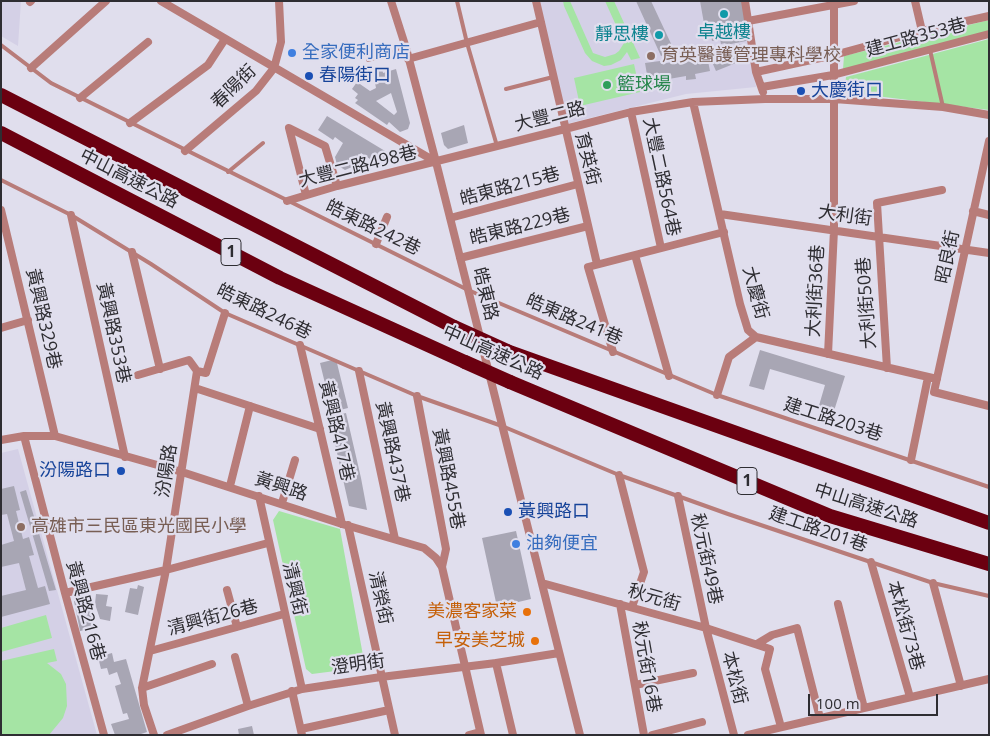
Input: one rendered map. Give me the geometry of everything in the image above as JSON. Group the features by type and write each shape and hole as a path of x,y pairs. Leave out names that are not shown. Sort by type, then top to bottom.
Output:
{"highway":[{"name":"中山高速公路","path":"1,95 454,327 507,351 989,523"},
{"name":"中山高速公路","path":"1,133 280,278 510,382 830,516 989,564"}],"street":[{"path":"31,68 106,1"},
{"path":"161,1 436,162"},
{"name":"春陽街","path":"185,150 256,92 274,68 281,42 279,1"},
{"name":"皓東路","path":"391,1 406,48 436,162 580,735"},
{"name":"育英街","path":"536,1 597,264"},
{"path":"746,1 756,72 765,99"},
{"path":"748,21 834,3 854,1"},
{"path":"915,1 922,31"},
{"name":"大利街36巷","path":"828,354 834,230 834,3"},
{"path":"756,72 834,55 922,31 989,16"},
{"path":"408,59 541,22"},
{"name":"建工路353巷","path":"762,87 833,75 989,34"},
{"path":"130,123 208,65 225,39"},
{"path":"80,98 148,42"},
{"name":"大豐二路","path":"436,162 631,112 693,102 834,99 943,107 989,115"},
{"name":"大慶街","path":"693,102 740,304 748,330 756,337 937,379"},
{"name":"大豐二路564巷","path":"631,112 661,248"},
{"path":"306,195 289,128 325,146 337,186"},
{"name":"昭良街","path":"937,379 989,140"},
{"name":"大豐二路498巷","path":"287,201 337,186 436,162"},
{"name":"皓東路215巷","path":"450,218 578,184"},
{"name":"大利街50巷","path":"887,368 877,203 942,190"},
{"name":"黃興路329巷","path":"1,210 54,436"},
{"path":"973,211 989,215"},
{"name":"大利街","path":"720,214 965,248 989,253"},
{"name":"黃興路353巷","path":"71,215 125,456"},
{"path":"376,244 387,217"},
{"name":"皓東路229巷","path":"460,258 588,226"},
{"path":"613,352 588,267 724,232"},
{"path":"132,252 160,368"},
{"path":"635,255 669,376"},
{"path":"138,375 188,360 197,371 206,373 226,313"},
{"path":"1,328 28,320"},
{"path":"717,396 729,357 756,337"},
{"name":"黃興路417巷","path":"300,345 345,525"},
{"name":"汾陽路","path":"154,735 144,705 142,688 166,570 197,371"},
{"name":"黃興路437巷","path":"359,371 395,540"},
{"path":"911,460 928,377"},
{"path":"937,379 934,392 989,406"},
{"path":"195,388 320,429"},
{"name":"黃興路455巷","path":"417,396 446,549 442,567"},
{"path":"230,486 250,406"},
{"name":"黃興路","path":"1,440 24,436 54,436 230,486 345,525 424,548 436,558 442,567 480,734"},
{"name":"黃興路216巷","path":"24,436 104,735"},
{"path":"282,503 295,460"},
{"path":"619,475 644,572 632,607"},
{"name":"清興街","path":"259,496 302,689"},
{"name":"秋元街49巷","path":"678,496 706,628"},
{"name":"清榮街","path":"345,525 395,735"},
{"path":"65,594 268,543"},
{"name":"本松街73巷","path":"871,562 910,697"},
{"name":"秋元街","path":"542,583 757,644"},
{"path":"933,583 961,686"},
{"path":"227,590 237,627"},
{"name":"秋元街16巷","path":"620,604 644,735"},
{"path":"838,604 864,708"},
{"name":"清興街26巷","path":"150,651 284,614"},
{"name":"本松街","path":"706,628 734,735"},
{"path":"757,644 772,635 797,628 820,718"},
{"path":"757,644 770,649 765,669 781,727"},
{"name":"澄明街","path":"167,735 302,689 559,653"},
{"path":"236,657 248,706"},
{"path":"496,663 514,735"},
{"path":"142,688 212,664"},
{"path":"635,686 693,673"},
{"path":"748,735 989,679"},
{"path":"292,692 302,732 389,710"},
{"path":"652,735 702,722"},
{"path":"470,735 480,734"}],"lane":[{"path":"457,1 467,43 497,146"},
{"name":"皓東路242巷","path":"1,45 51,84 468,290"},
{"path":"368,60 406,48"},
{"path":"930,50 943,107"},
{"path":"506,90 553,77"},
{"path":"228,172 264,143"},
{"name":"皓東路246巷","path":"1,180 71,215 226,313 417,396 502,426"},
{"name":"皓東路241巷","path":"468,290 669,376"},
{"name":"建工路203巷","path":"669,376 717,396 989,487"},
{"name":"建工路201巷","path":"502,426 619,475 678,496 933,583 989,596"}],"shaded area":[{"path":"1,1 21,1 18,46 1,36"},
{"name":"育英醫護管理專科學校","path":"539,1 744,1 756,87 686,94 566,124"},
{"name":"高雄市三民區東光國民小學","path":"18,449 97,735 1,735 1,453"}],"green space":[{"path":"563,1 570,1 593,53 605,57 615,54 624,43 605,1 614,1 640,58 631,60 627,52 621,60 611,65 604,66 592,61 585,53"},
{"path":"989,20 989,32 843,69 844,56"},
{"path":"989,39 989,110 844,92 846,77"},
{"name":"籃球場","path":"634,64 640,92 580,106 574,78"},
{"path":"279,511 340,529 364,661 359,668 312,674 306,669 273,520"},
{"path":"46,615 52,638 1,652 1,628"},
{"path":"54,649 57,661 47,663 61,674 66,684 67,706 63,718 49,735 1,735 1,661"}],"building":[{"name":"靜思樓","path":"636,1 651,1 674,50 661,56"},
{"name":"卓越樓","path":"700,1 743,1 751,40 726,45 725,43 721,44 720,39 712,41 710,28 705,29"},
{"path":"736,44 736,46 740,44 746,59 716,71 709,55"},
{"path":"707,56 710,71 695,74 696,79 686,80 686,76 663,80 663,84 649,86 645,63 660,61 661,64"},
{"path":"382,66 383,73 396,69 410,123 408,129 400,132 389,122 387,125 355,103 358,100 355,98 358,94 352,89 357,82 370,91 376,88 373,73 376,73 374,69","holes":["391,93 397,112 394,115 376,101"]},
{"path":"327,116 390,154 384,158 382,156 376,163 361,153 352,167 345,170 337,165 335,157 343,143 335,137 333,140 318,130"},
{"path":"464,125 468,143 448,149 444,145 441,133"},
{"path":"760,350 845,376 833,414 818,409 825,385 770,369 764,390 749,386"},
{"path":"336,359 348,408 332,412 320,363"},
{"path":"346,413 367,510 349,506 329,417"},
{"path":"14,486 20,510 16,511 23,539 29,537 34,555 29,556 38,588 45,586 50,604 1,617 1,596 26,590 19,563 1,567 1,545 14,541 7,514 1,515 1,489"},
{"path":"26,490 56,590 49,591 20,492"},
{"path":"516,531 531,599 497,607 482,538"},
{"path":"138,585 144,587 138,615 125,612 130,588 137,589"},
{"path":"96,594 108,595 106,606 112,607 110,621 100,619 95,604"},
{"path":"88,598 95,628 80,631 74,601"},
{"path":"112,653 114,662 126,659 147,732 138,735 115,735 111,724 129,719 127,713 123,714 115,686 121,684 117,672 109,675 107,668 101,669 98,657"},
{"path":"252,726 254,735 239,735 238,729"}],"place":[{"name":"卓越樓","path":"724,14"},
{"name":"靜思樓","path":"659,35"},
{"name":"全家便利商店","path":"292,53"},
{"name":"育英醫護管理專科學校","path":"651,56"},
{"name":"春陽街口","path":"309,76"},
{"name":"籃球場","path":"607,85"},
{"name":"大慶街口","path":"801,91"},
{"name":"汾陽路口","path":"121,471"},
{"name":"黃興路口","path":"508,512"},
{"name":"高雄市三民區東光國民小學","path":"21,527"},
{"name":"油夠便宜","path":"516,544"},
{"name":"美濃客家菜","path":"527,612"},
{"name":"早安美芝城","path":"535,641"}]}
